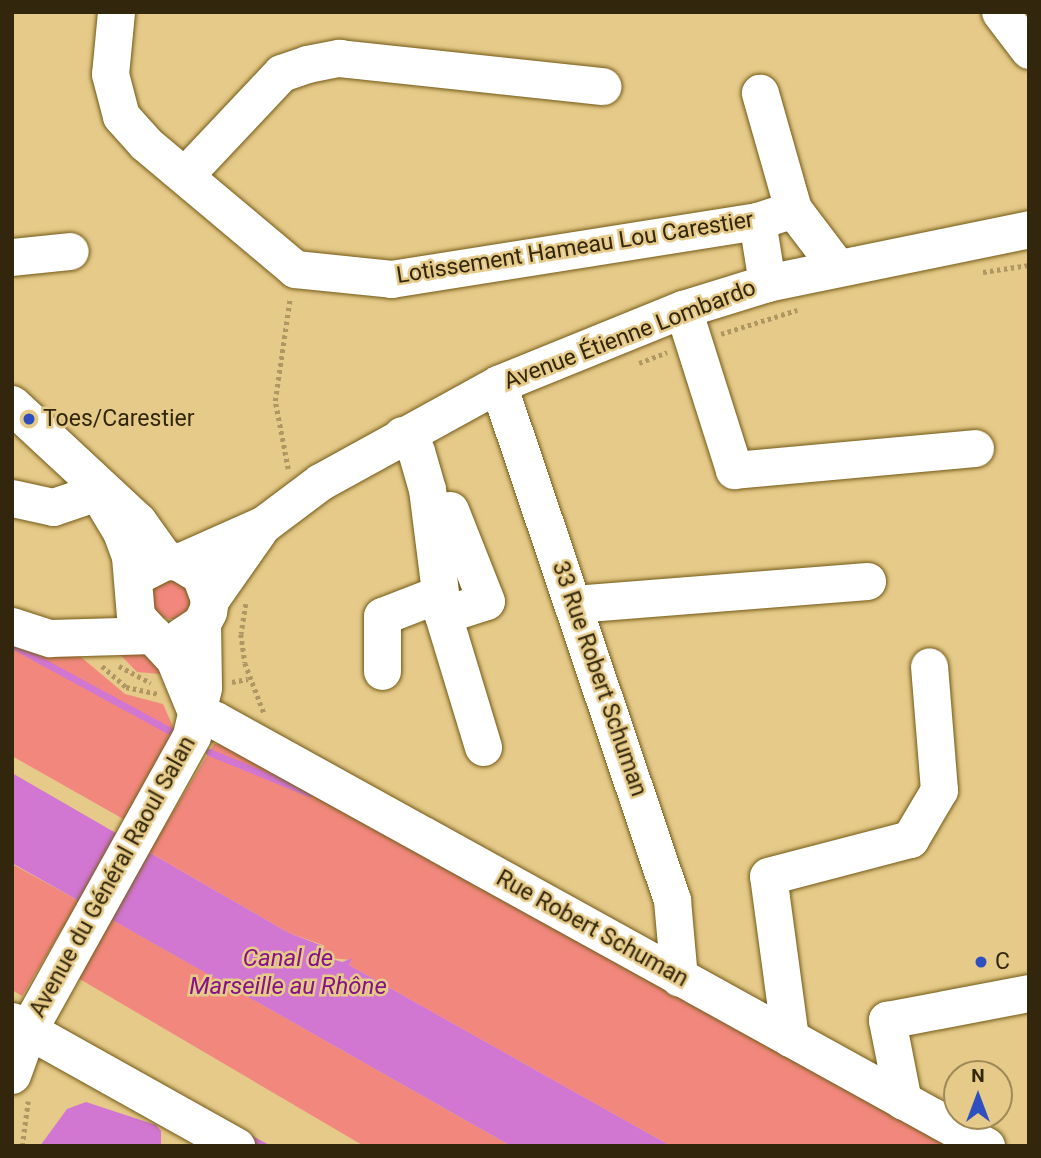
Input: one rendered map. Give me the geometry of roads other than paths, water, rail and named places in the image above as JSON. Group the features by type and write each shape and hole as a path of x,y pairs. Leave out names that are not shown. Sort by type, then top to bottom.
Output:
{"main road":[{"name":"Avenue du Général Raoul Salan","path":"12,405 97,487 138,522 173,562 201,575 206,612 203,688 192,736 62,970 20,1026 12,1075"},
{"name":"Avenue du Général Raoul Salan","path":"97,487 122,532 131,557 136,617 154,635 180,669 197,717"},
{"path":"133,592 145,571 173,562"},
{"path":"154,635 180,638 206,612"}],"street":[{"path":"116,12 110,74 121,116 185,175 281,73 307,64 339,58 603,86"},
{"path":"1000,12 1029,50"},
{"path":"760,93 793,209 837,267"},
{"name":"Lotissement Hameau Lou Carestier","path":"185,175 295,269 391,279 757,221 793,209"},
{"path":"757,221 767,283"},
{"name":"Avenue Étienne Lombardo","path":"173,562 264,524 320,482 498,384 689,326 767,283 1029,229"},
{"path":"12,257 70,251"},
{"path":"689,326 734,470 975,448"},
{"name":"33 Rue Robert Schuman","path":"498,384 672,900 679,978"},
{"path":"402,435 416,451 438,500 441,604 483,747"},
{"path":"12,498 53,507 97,487"},
{"name":"Avenue Étienne Lombardo","path":"206,612 264,524"},
{"path":"574,604 867,581"},
{"path":"84,648 133,592"},
{"path":"383,671 383,616 441,604"},
{"path":"12,626 84,648 154,635"},
{"path":"789,1038 768,876 910,839 939,789 929,666"},
{"name":"Rue Robert Schuman","path":"197,717 215,720 986,1146"},
{"path":"903,1101 887,1020 1029,993"},
{"path":"20,1026 227,1143"}],"water":[{"name":"Canal de Marseille au Rhône","path":"12,773 289,933 323,946 329,958 342,962 353,958 349,965 671,1146 511,1146 12,863"},
{"path":"86,1102 156,1125 161,1131 161,1146 40,1146 67,1109"}],"waterway":[{"path":"12,645 172,732"},
{"path":"209,752 309,793"},
{"path":"246,1136 264,1146"}],"place":[{"name":"Toes/Carestier","path":"29,419"},
{"name":"C","path":"981,962"}]}
